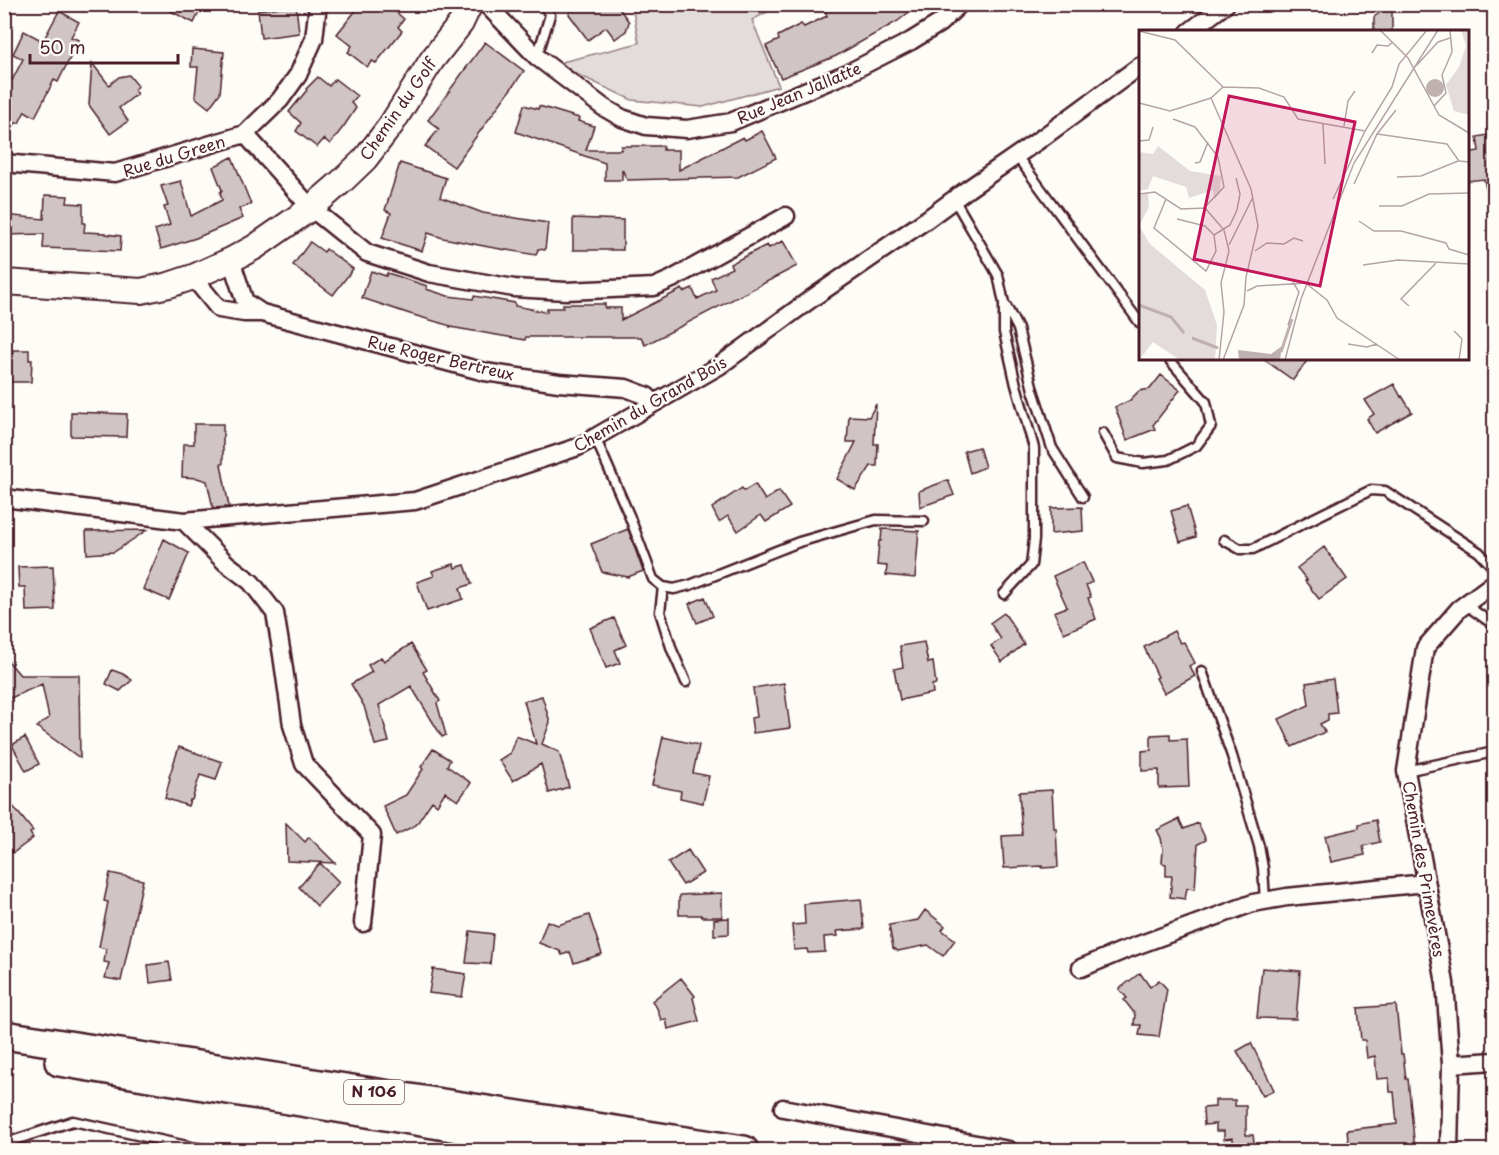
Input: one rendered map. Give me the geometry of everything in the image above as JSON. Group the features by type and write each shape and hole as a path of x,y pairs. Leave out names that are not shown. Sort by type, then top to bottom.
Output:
{"main road":[{"name":"N 106","path":"5,1035 744,1150"},
{"name":"N 106","path":"4,1053 591,1150"}],"street":[{"path":"245,134 280,100 298,75 314,39 318,4"},
{"name":"Chemin du Golf","path":"193,277 255,247 311,208 365,159 391,125 432,60 461,23 470,4"},
{"name":"Rue Jean Jallatte","path":"484,4 537,57 603,107 621,118 646,126 687,129 731,122 850,72 911,40 940,22 960,4"},
{"path":"1192,30 1226,4"},
{"name":"Chemin du Grand Bois","path":"4,498 184,521 415,501 578,447 719,366 1139,67"},
{"name":"Rue du Green","path":"4,163 115,173 245,134 311,208 367,253 429,273 514,288 566,291 654,287 786,216"},
{"path":"231,260 245,302 262,313"},
{"path":"4,282 141,291 193,277"},
{"name":"Rue Roger Bertreux","path":"193,277 219,309 262,313 485,372 559,383 626,387 647,396 654,404"},
{"path":"184,521 226,563 251,582 275,613 292,725 304,764 372,835 363,923"},
{"name":"Chemin des Primevères","path":"1449,1150 1451,1064 1445,983 1406,771 1425,648 1460,609 1494,583"},
{"path":"1081,968 1253,903 1287,897 1426,883"},
{"path":"1451,1064 1494,1060"},
{"path":"783,1108 1009,1150"}],"lane":[{"path":"537,57 550,15 543,4"},
{"path":"1016,155 1139,322"},
{"path":"954,199 998,275 1005,303 1018,329 1033,390 1053,448 1083,497"},
{"path":"1004,594 1031,565 1034,539 1034,448 1004,332 1005,303"},
{"path":"1103,433 1117,458 1143,464 1168,460 1196,446 1211,426 1206,402 1170,360"},
{"path":"595,437 629,515 653,579 663,587 674,589 690,585 799,542 876,520 924,521"},
{"path":"1224,540 1240,549 1252,549 1371,490 1385,491 1479,552 1494,568"},
{"path":"663,587 660,612 672,650 686,682"},
{"path":"1466,604 1494,625"},
{"path":"1202,671 1232,756 1259,846 1265,901"},
{"path":"1406,771 1494,752"},
{"path":"4,1147 15,1140 73,1121 196,1148 218,1150"}],"shaded area":[{"path":"632,5 780,5 752,20 779,86 703,107 632,100 568,70 562,62 639,43"}],"building":[{"path":"157,4 203,4 194,23"},
{"path":"361,4 370,4 382,13 389,6 404,19 398,27 402,31 376,63 372,61 367,67 348,52 352,46 337,34"},
{"path":"572,4 616,4 629,22 626,31 615,39 606,27 588,40 569,14"},
{"path":"834,4 919,4 898,21 836,56 781,78 766,46 779,40 778,36 801,24 804,27 827,16 825,10"},
{"path":"296,5 299,33 261,38 258,10"},
{"path":"59,11 79,22 71,37 79,40 58,82 54,80 35,117 25,111 19,123 4,134 4,96 23,59 13,54 24,31 43,41"},
{"path":"1382,11 1392,11 1392,30 1374,30 1374,17"},
{"path":"485,42 524,71 454,167 425,146 439,129 428,120"},
{"path":"192,49 224,52 220,93 209,108 195,97 198,67 191,67"},
{"path":"92,63 109,85 119,77 129,75 138,86 134,89 137,94 119,108 128,121 110,134 89,105"},
{"path":"318,77 329,86 335,79 357,96 351,103 356,108 330,144 324,139 317,147 296,131 301,123 289,112"},
{"path":"524,105 538,109 539,106 579,118 578,121 594,126 586,150 621,150 621,146 663,146 663,150 679,150 679,170 743,137 745,140 762,131 776,158 738,177 627,180 622,169 622,180 605,180 605,163 516,132"},
{"path":"1494,134 1494,189 1486,189 1484,179 1469,181 1469,153 1479,151 1477,137"},
{"path":"232,157 251,204 239,209 243,218 196,238 161,249 155,230 170,225 164,207 168,206 161,186 181,181 191,216 222,200 220,193 222,190 213,167"},
{"path":"400,163 446,178 440,197 483,213 548,223 545,250 538,249 536,255 443,238 428,233 422,251 382,238 391,213 385,210"},
{"path":"45,195 68,196 67,203 83,204 84,232 121,236 120,251 43,248 44,234 4,235 4,215 44,219"},
{"path":"573,218 623,220 623,250 573,250"},
{"path":"783,241 797,266 645,345 641,337 526,337 525,340 450,327 362,298 371,271 386,276 387,273 397,276 448,296 473,299 474,296 515,303 515,306 547,312 547,308 563,308 563,304 605,304 605,308 621,308 621,320 682,289 684,292 692,288 697,299 716,290 711,278 732,268 730,264 767,245 769,248"},
{"path":"310,242 324,252 326,249 353,269 333,295 293,265"},
{"path":"13,350 29,350 29,360 32,360 31,382 7,382 8,358 12,358"},
{"path":"1265,360 1308,360 1293,380"},
{"path":"1161,375 1180,390 1153,425 1155,429 1127,440 1115,407 1129,401 1139,391 1150,389"},
{"path":"1394,384 1412,412 1375,433 1367,419 1374,414 1365,400"},
{"path":"876,404 874,444 878,444 877,466 871,466 855,490 837,479 856,442 847,442 849,416 869,417"},
{"path":"71,412 127,414 126,437 71,436"},
{"path":"194,424 223,424 223,464 221,464 229,507 213,508 207,481 182,477 183,444 194,444"},
{"path":"979,447 985,467 970,473 964,451"},
{"path":"948,480 954,495 920,507 919,491"},
{"path":"755,484 765,500 779,491 790,507 766,522 761,515 738,531 728,516 719,522 712,508 742,488 744,491"},
{"path":"1187,506 1196,537 1180,542 1171,511"},
{"path":"1082,507 1083,531 1051,534 1051,508"},
{"path":"628,529 643,571 628,577 602,572 591,544"},
{"path":"882,529 919,531 915,578 886,575 887,566 877,565"},
{"path":"147,530 114,552 87,554 86,531"},
{"path":"164,539 189,553 169,600 143,589"},
{"path":"1324,547 1347,579 1319,599 1297,568"},
{"path":"1083,562 1092,582 1086,585 1096,619 1064,633 1054,612 1067,607 1053,576"},
{"path":"454,564 455,568 465,565 472,584 460,588 463,599 427,611 417,582 434,576 432,571"},
{"path":"53,566 55,610 26,611 25,587 19,587 18,567"},
{"path":"705,597 713,616 697,623 689,604"},
{"path":"1004,613 1024,644 1002,662 991,646 1001,639 990,623"},
{"path":"614,618 626,645 615,650 620,663 606,668 590,628"},
{"path":"1174,631 1180,643 1184,642 1195,663 1189,666 1195,676 1164,693 1144,647"},
{"path":"924,642 928,663 933,662 936,684 932,685 933,693 900,700 894,669 903,667 900,646"},
{"path":"411,644 427,670 423,672 440,701 437,703 446,735 442,737 411,686 379,705 389,742 375,745 364,706 351,684 372,672 368,665 381,657 384,661"},
{"path":"4,656 20,675 79,675 80,758 37,727 49,718 42,684 4,701"},
{"path":"112,670 132,680 120,691 106,684"},
{"path":"1333,679 1337,713 1328,714 1328,720 1320,724 1325,732 1292,747 1279,719 1309,705 1306,683"},
{"path":"784,683 790,728 753,733 751,718 757,717 753,688"},
{"path":"542,696 550,722 542,744 559,752 569,787 549,793 541,764 513,781 499,760 510,753 516,736 536,744 524,701"},
{"path":"1170,734 1170,740 1187,739 1189,787 1159,788 1159,770 1142,771 1142,751 1151,750 1151,735"},
{"path":"25,737 39,764 26,771 12,745"},
{"path":"663,737 699,745 693,773 709,776 703,803 680,798 681,791 652,785"},
{"path":"179,747 222,762 216,780 200,775 188,806 165,798"},
{"path":"433,749 450,760 447,766 471,783 458,801 445,792 437,805 432,801 416,825 396,835 383,806 406,795"},
{"path":"1052,790 1058,867 1004,868 1002,836 1022,835 1019,792"},
{"path":"4,795 33,831 30,833 33,838 13,853 4,842"},
{"path":"1179,819 1184,829 1198,823 1206,840 1198,844 1195,889 1187,888 1185,899 1170,897 1172,876 1166,876 1166,864 1162,863 1161,838 1157,830"},
{"path":"1376,820 1380,842 1363,846 1365,855 1331,862 1325,836 1359,828 1359,824"},
{"path":"286,823 305,842 309,837 335,863 287,861"},
{"path":"688,850 703,873 683,885 668,863"},
{"path":"320,863 339,882 317,906 299,887"},
{"path":"110,873 143,880 121,981 105,978 109,963 104,962 106,949 99,947 108,902 104,901"},
{"path":"722,893 722,917 679,915 680,895"},
{"path":"861,899 864,929 837,931 838,936 824,937 825,952 808,953 807,949 794,950 792,925 805,924 804,904"},
{"path":"925,910 945,926 942,930 955,940 943,956 928,945 898,951 893,948 889,925 918,920"},
{"path":"589,915 602,954 574,963 570,952 562,955 560,951 539,943 547,921 558,925"},
{"path":"729,918 729,934 714,935 714,919"},
{"path":"470,931 493,934 490,964 466,963"},
{"path":"169,962 172,980 150,983 148,965"},
{"path":"1262,968 1300,971 1296,1019 1257,1018"},
{"path":"433,969 466,974 462,997 429,993"},
{"path":"1140,973 1150,987 1159,980 1167,989 1159,1037 1139,1035 1141,1025 1134,1025 1135,1014 1124,1000 1127,998 1119,989"},
{"path":"681,978 695,996 693,998 699,1021 668,1029 666,1019 661,1020 652,1001"},
{"path":"1396,1005 1401,1054 1403,1054 1406,1079 1408,1079 1415,1150 1349,1150 1347,1130 1397,1124 1394,1092 1390,1092 1389,1078 1377,1079 1375,1056 1367,1058 1365,1040 1361,1040 1358,1008"},
{"path":"1251,1043 1274,1090 1263,1096 1237,1051"},
{"path":"1215,1100 1235,1100 1235,1106 1246,1106 1246,1135 1253,1135 1255,1150 1233,1150 1233,1138 1224,1139 1224,1131 1216,1131 1216,1124 1204,1125 1203,1108 1215,1107"}]}
